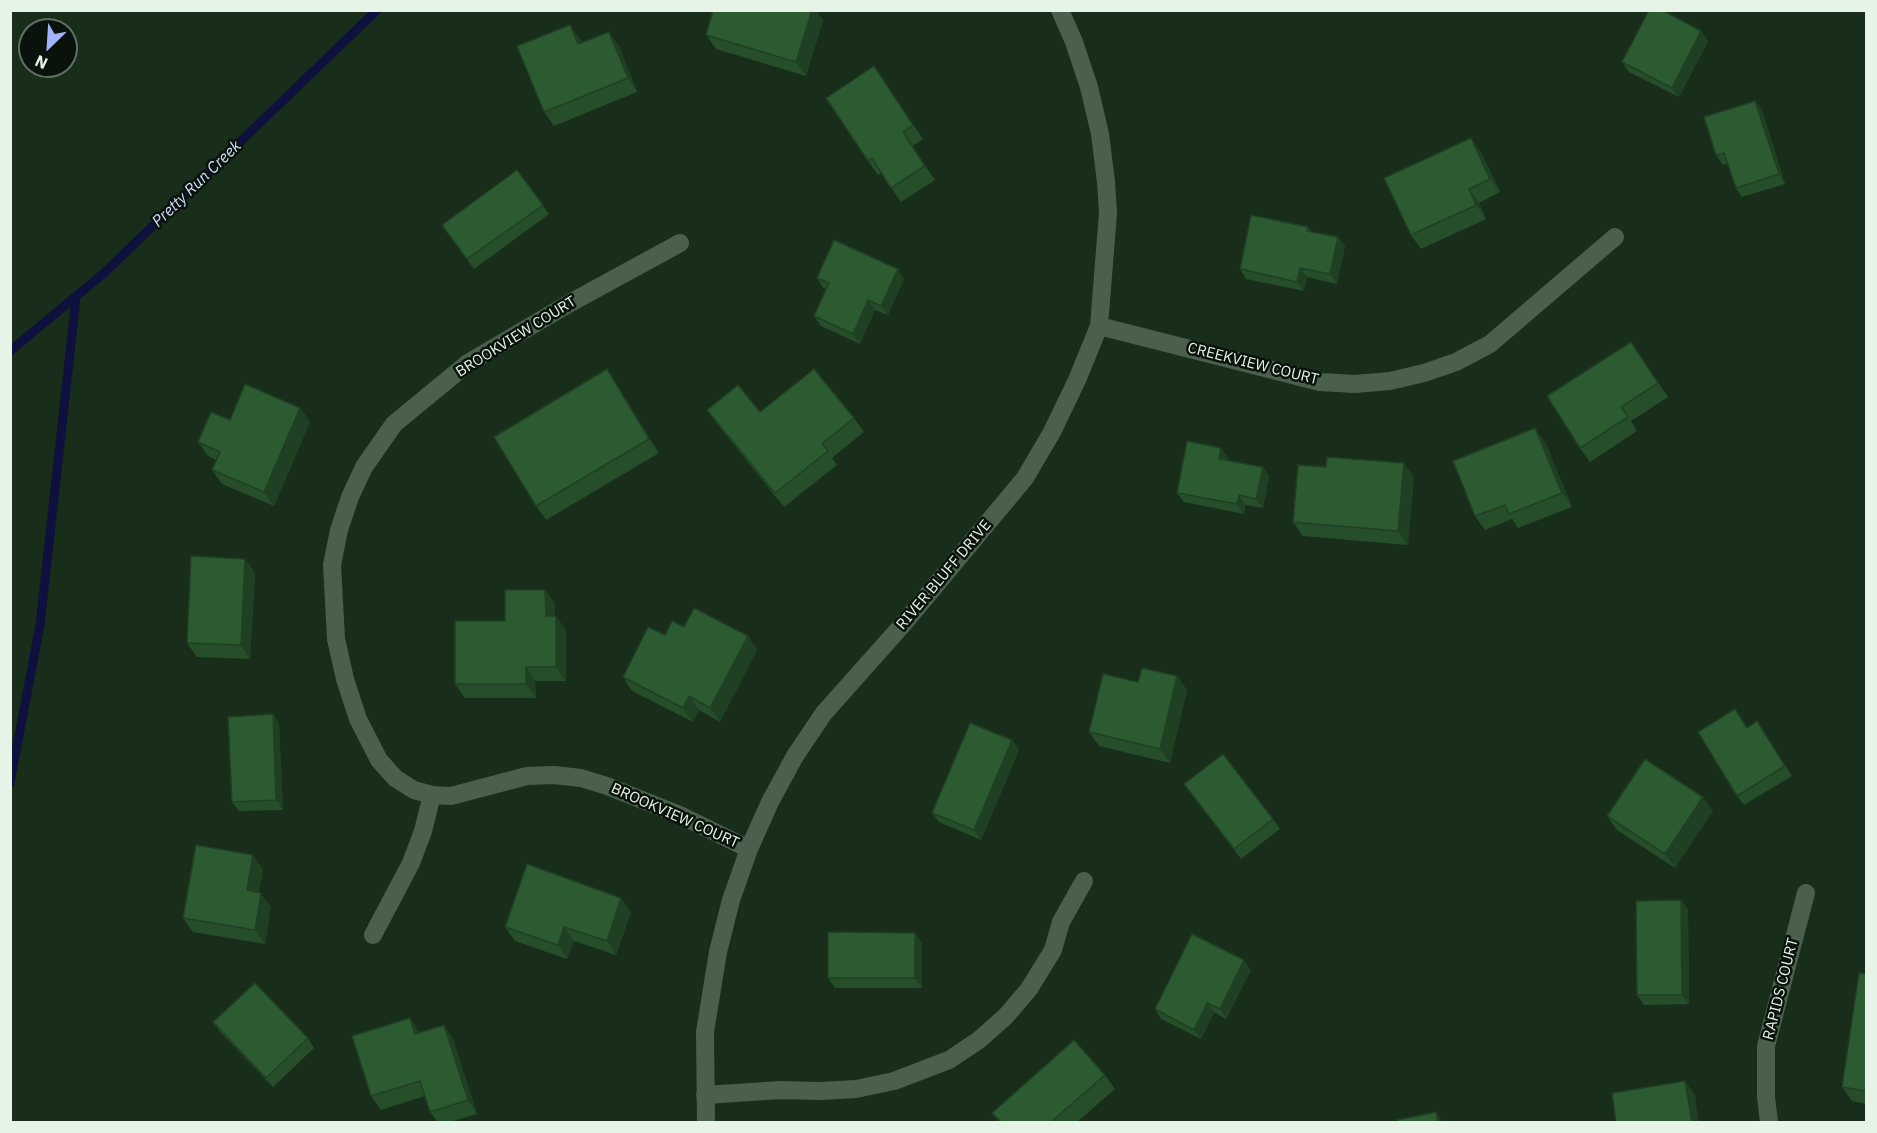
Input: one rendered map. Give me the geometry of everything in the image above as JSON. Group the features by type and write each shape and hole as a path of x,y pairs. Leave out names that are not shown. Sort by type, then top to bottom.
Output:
{"street":[{"name":"RIVER BLUFF DRIVE","path":"706,1122 705,1032 717,952 731,900 749,849 770,802 795,756 824,713 905,622 1024,478 1052,432 1099,326 1108,213 1106,182 1100,134 1089,87 1074,42 1060,10"},
{"name":"CREEKVIEW COURT","path":"1099,326 1320,382 1355,384 1390,381 1456,362 1490,344 1615,237"},
{"name":"BROOKVIEW COURT","path":"680,243 570,303 468,363 394,424 364,466 339,530 332,565 336,639 345,679 358,719 379,760 395,778 414,790 432,795 451,796 527,776 554,775 581,778 680,815 749,849"},
{"path":"373,935 411,863 423,831 432,795"},
{"path":"705,1095 781,1090 856,1089 894,1082 949,1060 988,1032 1006,1016 1029,989 1053,950 1061,922 1084,881"},
{"name":"RAPIDS COURT","path":"1769,1122 1766,1097 1766,1046 1806,893"}],"building":[{"path":"713,10 812,10 796,62 706,35"},
{"path":"1649,10 1662,10 1701,31 1672,88 1622,62"},
{"path":"570,25 578,44 609,32 628,78 544,112 517,46"},
{"path":"874,66 913,125 903,132 925,166 891,188 872,158 868,161 826,98"},
{"path":"1755,101 1779,174 1736,188 1724,153 1716,155 1704,117"},
{"path":"1471,138 1490,179 1469,189 1476,205 1411,235 1384,178"},
{"path":"517,170 543,205 467,259 442,225"},
{"path":"1251,215 1308,227 1307,231 1338,237 1330,274 1300,268 1297,282 1240,269"},
{"path":"834,240 898,269 881,306 868,300 853,334 814,316 829,283 817,278"},
{"path":"1631,342 1658,383 1621,407 1628,417 1580,448 1547,396"},
{"path":"607,369 649,439 536,506 494,437"},
{"path":"814,369 854,418 822,444 828,451 775,493 707,410 738,385 760,412"},
{"path":"245,384 300,408 264,492 212,470 220,452 198,442 211,412 230,420"},
{"path":"1535,428 1562,493 1509,514 1505,505 1475,516 1453,461"},
{"path":"1187,441 1221,448 1219,459 1263,467 1256,499 1239,495 1237,504 1177,493"},
{"path":"1327,457 1404,463 1398,531 1293,522 1298,465 1326,467"},
{"path":"191,556 245,559 241,645 187,643"},
{"path":"505,590 545,590 546,616 556,616 556,667 526,667 526,684 455,684 455,621 505,621"},
{"path":"694,608 748,636 710,708 689,696 683,708 623,677 648,627 665,635 672,621 684,627"},
{"path":"1142,668 1177,676 1160,749 1089,732 1103,674 1138,682"},
{"path":"1735,709 1747,728 1757,721 1785,766 1737,796 1698,732"},
{"path":"273,714 276,800 232,802 228,717"},
{"path":"970,723 1012,740 974,830 932,813"},
{"path":"1223,754 1273,819 1234,849 1184,784"},
{"path":"1645,759 1703,797 1665,854 1607,816"},
{"path":"196,845 253,855 247,890 261,893 255,930 183,918"},
{"path":"527,864 621,898 607,941 564,927 558,945 505,927"},
{"path":"1681,900 1682,995 1637,995 1636,901"},
{"path":"828,932 915,933 915,978 828,978"},
{"path":"1192,934 1244,960 1220,1009 1207,1003 1194,1030 1155,1009"},
{"path":"1859,973 1866,974 1866,1091 1842,1087"},
{"path":"255,983 308,1038 266,1078 213,1022"},
{"path":"410,1018 415,1034 444,1025 468,1100 430,1112 420,1081 371,1096 352,1036"},
{"path":"1074,1040 1105,1075 1051,1122 1001,1122 992,1113"},
{"path":"1685,1081 1692,1122 1616,1122 1612,1093"},
{"path":"1436,1112 1438,1122 1398,1122 1397,1120"}],"waterway":[{"name":"Pretty Run Creek","path":"10,351 103,274 377,10"},
{"path":"10,783 40,625 76,298"}]}
